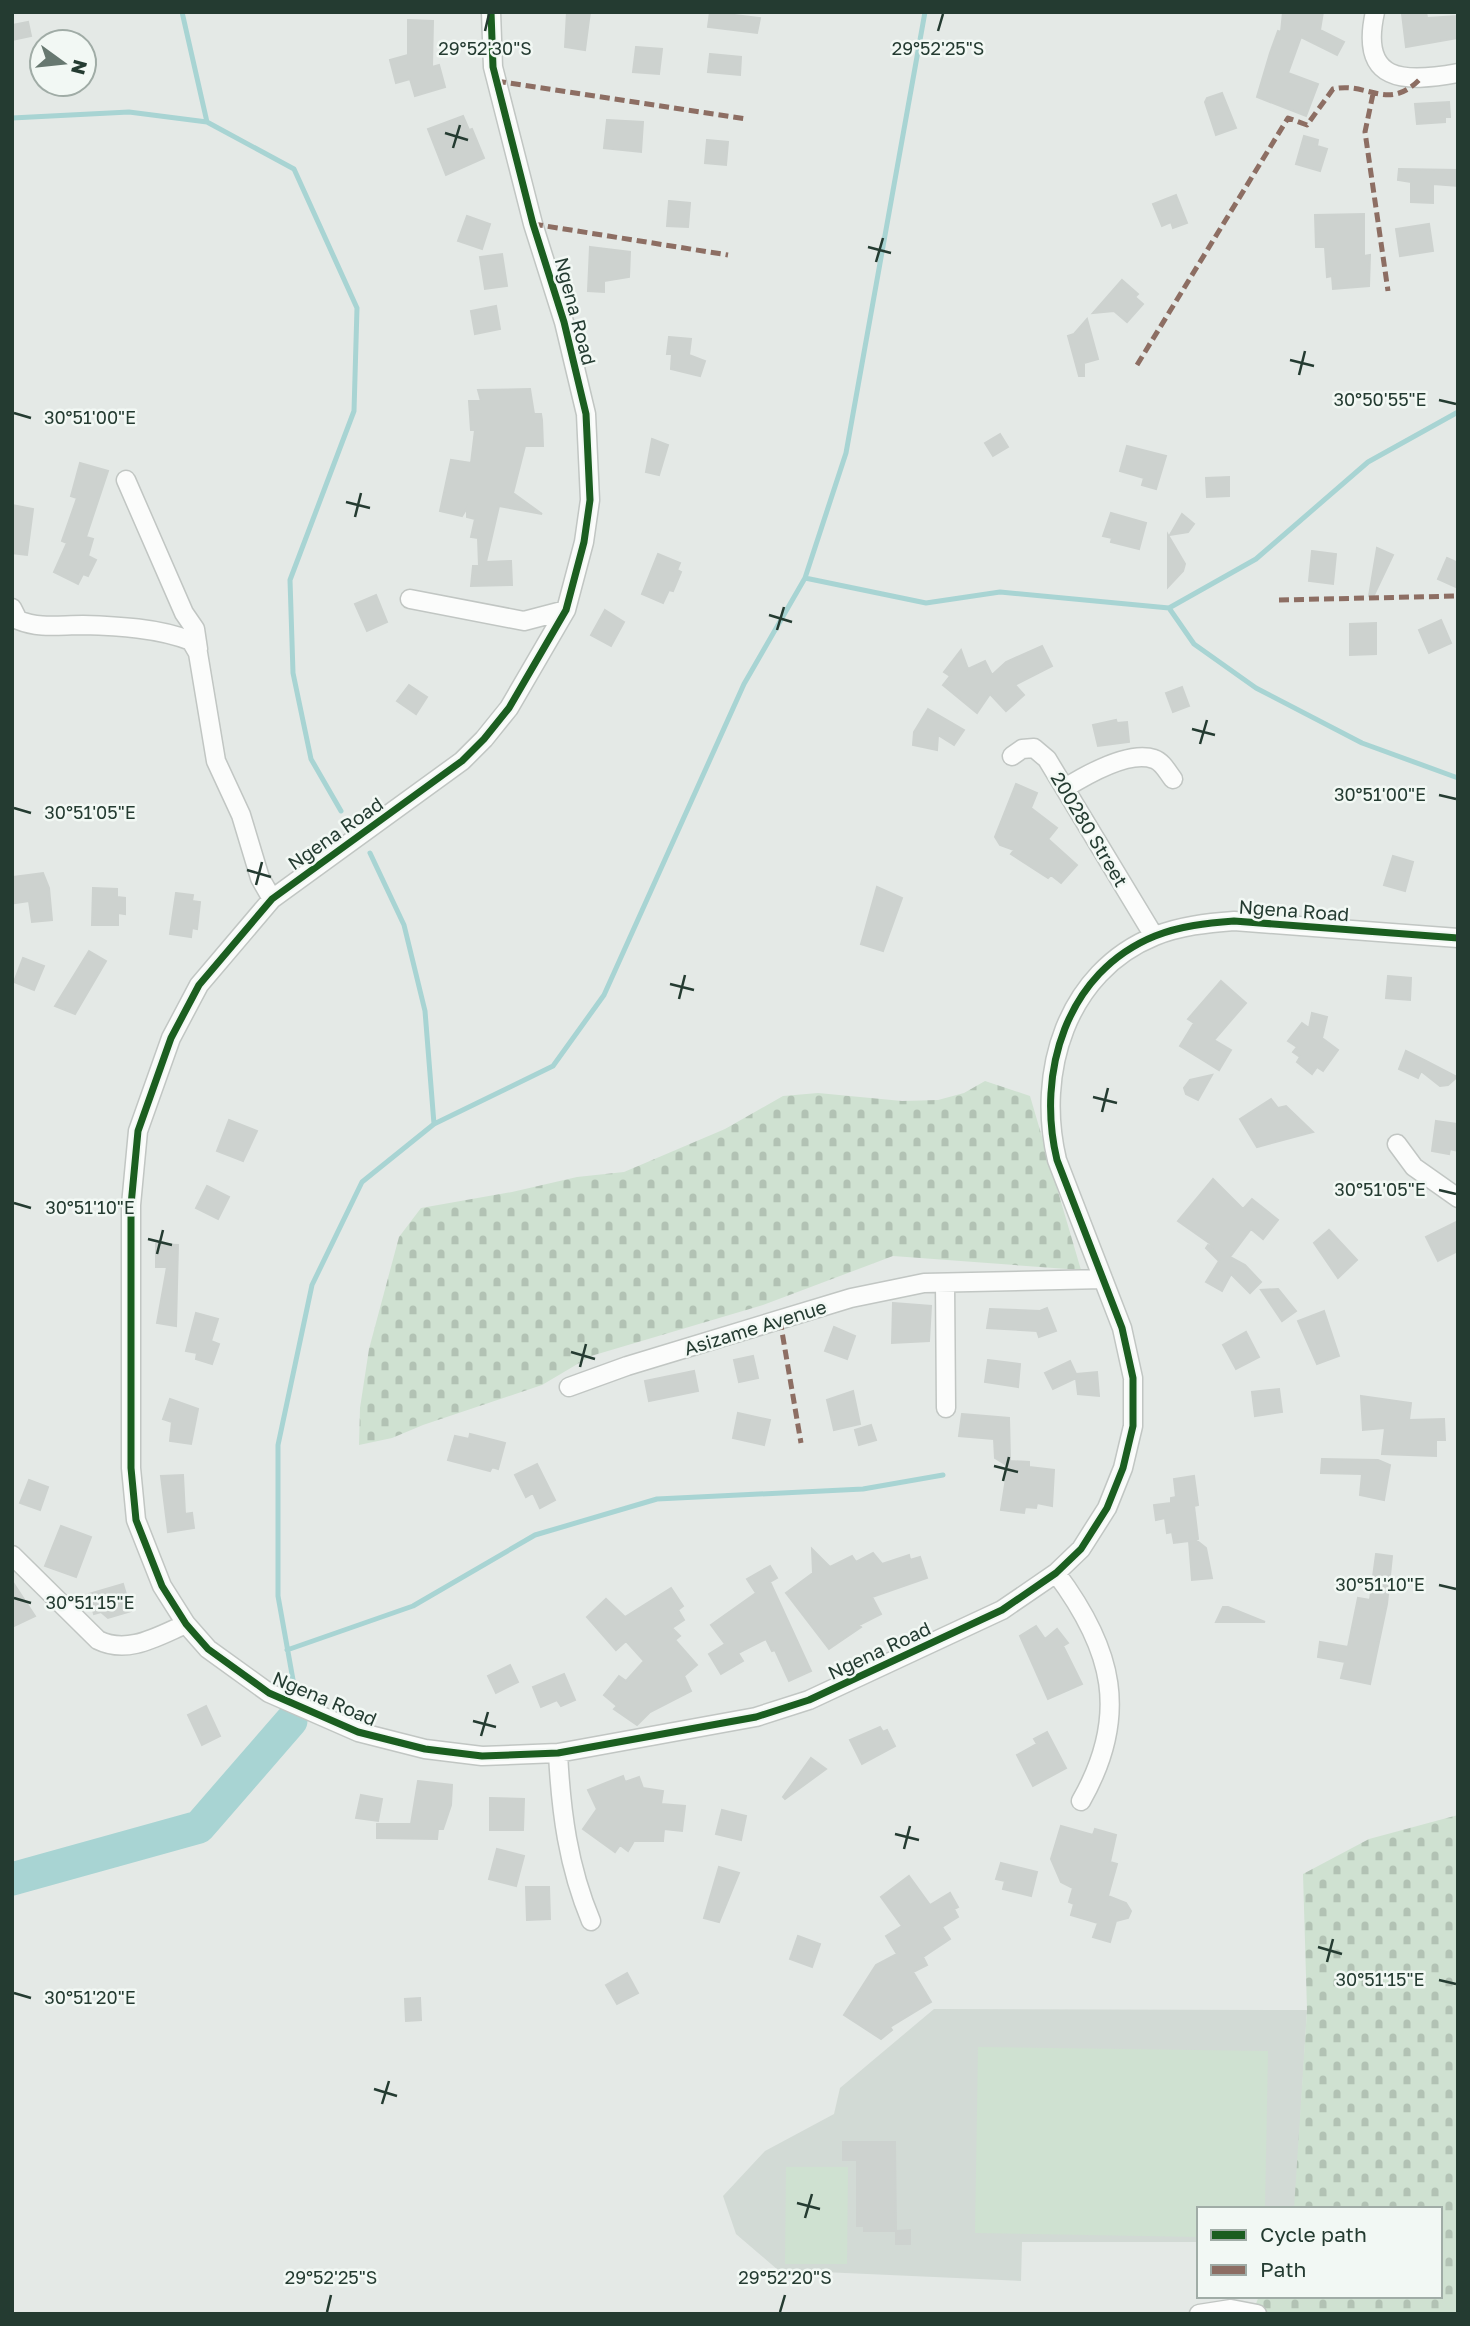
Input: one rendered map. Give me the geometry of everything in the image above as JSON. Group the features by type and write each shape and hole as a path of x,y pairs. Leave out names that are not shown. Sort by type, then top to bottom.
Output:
{"street":[{"name":"Ngena Road","path":"491,12 493,66 533,224 564,322 586,414 590,500 576,583 566,610 509,708 469,753 272,899 192,994 156,1076 138,1131 131,1205 131,1468 136,1520 162,1586 186,1624 208,1649 269,1693 358,1732 425,1749 503,1756 558,1753 756,1717 809,1700 1002,1610 1056,1573 1081,1549 1107,1508 1123,1468 1133,1426 1133,1378 1122,1328 1056,1160 1050,1133 1050,1088 1056,1049 1076,1006 1101,973 1128,950 1154,936 1205,923 1234,921 1458,938"},
{"path":"1375,12 1371,35 1373,55 1387,71 1419,80 1458,73"},
{"path":"126,480 184,613 195,629 216,761 242,815 260,878 272,899"},
{"path":"410,598 524,621 566,610"},
{"path":"12,608 18,620 35,627 82,625 171,633 191,641 198,656"},
{"name":"200280 Street","path":"1012,756 1030,748 1040,751 1154,936"},
{"path":"1065,788 1101,768 1147,758 1159,762 1173,779"},
{"path":"1397,1144 1414,1167 1458,1198"},
{"name":"Asizame Avenue","path":"569,1387 627,1366 851,1298 924,1283 1103,1279"},
{"path":"944,1283 946,1408"},
{"path":"12,1555 98,1640 110,1646 131,1646 186,1624"},
{"path":"1056,1573 1104,1655 1110,1678 1107,1733 1094,1778 1082,1801"},
{"path":"558,1753 567,1848 575,1883 591,1921"},
{"path":"1199,2314 1231,2309 1258,2314"}],"shaded area":[{"path":"934,2009 1307,2010 1295,2207 1197,2207 1197,2242 1022,2242 1021,2281 778,2270 736,2234 723,2196 765,2151 834,2114 840,2088"}],"green space":[{"path":"985,1081 1030,1096 1081,1270 893,1256 763,1305 591,1356 542,1385 392,1438 359,1445 360,1408 369,1349 399,1237 421,1208 577,1177 624,1172 725,1129 783,1096 818,1093 902,1101 938,1100 964,1093"},
{"path":"1458,1815 1458,2314 1252,2314 1258,2298 1442,2298 1442,2207 1294,2207 1307,2010 1303,1874 1369,1839"},
{"path":"978,2047 1268,2051 1265,2207 1197,2207 1197,2237 975,2233"},
{"path":"786,2167 848,2167 847,2264 785,2264"}],"building":[{"path":"567,12 590,12 585,50 565,47"},
{"path":"710,12 760,18 757,33 708,27"},
{"path":"1283,12 1323,12 1320,30 1344,42 1337,55 1301,37 1288,73 1318,84 1306,116 1257,97 1278,31 1281,32"},
{"path":"1426,12 1427,18 1458,16 1458,38 1406,47 1402,14"},
{"path":"408,20 433,21 432,67 439,65 445,87 415,96 410,79 396,83 390,60 408,55"},
{"path":"28,22 28,37 12,40 12,25"},
{"path":"636,47 662,49 659,74 633,72"},
{"path":"710,54 741,57 740,75 708,72"},
{"path":"1222,93 1236,128 1216,135 1205,102 1207,98"},
{"path":"1449,102 1450,117 1445,117 1445,122 1417,124 1415,104"},
{"path":"463,116 469,130 472,129 484,158 446,175 428,129"},
{"path":"607,120 643,122 641,152 604,148"},
{"path":"1304,136 1318,140 1317,146 1327,149 1320,171 1296,164"},
{"path":"707,140 728,142 726,165 705,163"},
{"path":"1399,169 1458,170 1458,186 1433,184 1433,203 1411,202 1411,182 1398,180"},
{"path":"1176,195 1187,223 1173,228 1171,222 1162,226 1153,204"},
{"path":"669,201 690,203 688,227 667,226"},
{"path":"1364,214 1364,256 1370,255 1369,286 1333,289 1332,276 1327,277 1325,247 1316,247 1315,215"},
{"path":"467,216 490,224 482,249 458,241"},
{"path":"1429,224 1433,251 1400,256 1396,229"},
{"path":"590,247 630,252 629,277 604,281 604,292 588,291"},
{"path":"502,254 507,286 485,289 480,257"},
{"path":"1122,280 1138,294 1135,297 1143,304 1127,322 1114,311 1093,313"},
{"path":"496,306 500,329 475,334 471,311"},
{"path":"1087,319 1098,359 1084,363 1084,376 1079,376 1068,336 1074,334"},
{"path":"669,337 691,339 689,355 705,361 700,376 671,369 672,354 667,354"},
{"path":"530,389 534,414 541,414 543,446 525,446 513,493 542,514 499,506 486,562 511,561 512,585 471,586 473,566 479,566 478,538 471,537 475,519 467,517 467,508 462,516 440,511 451,460 471,463 475,430 471,430 469,401 481,401 478,390"},
{"path":"1000,434 1008,447 993,456 985,443"},
{"path":"652,439 668,445 659,475 646,472"},
{"path":"1127,446 1166,456 1156,489 1142,485 1144,478 1120,471"},
{"path":"80,463 108,471 86,537 93,539 88,556 96,560 88,576 83,574 78,584 54,572 67,543 62,541 77,498 71,496"},
{"path":"1229,477 1229,496 1207,497 1206,478"},
{"path":"12,505 33,509 27,555 12,553"},
{"path":"1111,513 1146,523 1139,549 1111,542 1112,538 1103,536"},
{"path":"1182,514 1194,524 1188,532 1170,535"},
{"path":"1168,535 1185,564 1183,571 1168,587"},
{"path":"1377,548 1393,555 1373,597 1369,596"},
{"path":"1312,551 1336,554 1333,584 1309,581"},
{"path":"658,554 680,563 677,570 681,572 673,591 669,590 663,603 642,594"},
{"path":"1447,558 1458,563 1458,588 1438,579"},
{"path":"376,595 387,622 367,631 355,604"},
{"path":"605,610 624,622 611,646 591,635"},
{"path":"1441,620 1451,643 1429,653 1419,630"},
{"path":"1376,623 1376,654 1350,655 1350,624"},
{"path":"1042,646 1052,666 1015,685 1024,695 1006,711 990,694 977,713 943,685 950,676 944,672 961,650 968,669 985,661 992,675 1006,662"},
{"path":"409,685 427,697 416,714 397,701"},
{"path":"1182,687 1189,706 1173,712 1166,693"},
{"path":"928,709 964,730 954,745 938,735 937,750 913,745 914,732"},
{"path":"1116,720 1117,723 1127,722 1129,742 1098,746 1093,725"},
{"path":"1016,784 1037,793 1031,808 1057,828 1048,839 1077,865 1061,883 1051,875 1048,878 1011,854 1014,850 1000,845 995,837"},
{"path":"1393,856 1413,862 1405,891 1384,885"},
{"path":"43,873 49,888 52,920 32,922 29,901 15,903 12,877"},
{"path":"877,887 902,898 883,951 861,944"},
{"path":"93,888 117,889 117,897 125,898 125,914 118,913 118,925 92,925"},
{"path":"176,893 193,895 192,901 200,902 197,929 192,928 191,937 170,934"},
{"path":"89,951 106,961 75,1014 55,1006"},
{"path":"23,958 44,966 34,990 14,982"},
{"path":"1388,976 1411,978 1410,1000 1386,998"},
{"path":"1221,981 1246,1003 1214,1040 1231,1050 1219,1070 1180,1046 1194,1023 1188,1019"},
{"path":"1312,1013 1327,1017 1322,1038 1338,1050 1323,1071 1317,1067 1312,1074 1297,1062 1300,1057 1293,1052 1297,1047 1288,1041 1302,1023 1309,1028"},
{"path":"1406,1051 1457,1077 1448,1085 1440,1086 1421,1071 1418,1078 1399,1069"},
{"path":"1212,1075 1198,1100 1186,1094 1184,1088 1190,1080"},
{"path":"1271,1099 1278,1108 1286,1106 1313,1132 1257,1147 1240,1119"},
{"path":"229,1120 257,1131 243,1161 217,1151"},
{"path":"1436,1121 1458,1124 1458,1151 1450,1149 1449,1154 1432,1151"},
{"path":"1213,1179 1243,1209 1252,1199 1278,1220 1263,1239 1251,1229 1230,1257 1245,1265 1261,1282 1250,1293 1231,1274 1222,1291 1206,1282 1219,1261 1206,1248 1208,1245 1222,1252 1178,1221"},
{"path":"207,1186 229,1197 218,1219 196,1208"},
{"path":"1458,1221 1458,1251 1438,1261 1426,1237"},
{"path":"1329,1230 1357,1260 1338,1278 1314,1243"},
{"path":"156,1244 178,1245 176,1326 157,1323 167,1267 156,1267"},
{"path":"1278,1289 1296,1311 1282,1321 1261,1290"},
{"path":"893,1303 931,1306 929,1341 892,1343"},
{"path":"1047,1308 1056,1331 1039,1337 1037,1331 987,1328 990,1309 1040,1311"},
{"path":"1324,1311 1339,1356 1317,1364 1298,1321"},
{"path":"196,1313 218,1319 211,1341 219,1344 212,1364 196,1359 197,1353 186,1351"},
{"path":"834,1327 855,1336 847,1359 825,1351"},
{"path":"1246,1332 1259,1357 1236,1369 1223,1345"},
{"path":"753,1356 758,1378 739,1382 734,1360"},
{"path":"988,1360 1020,1364 1018,1387 985,1382"},
{"path":"1070,1361 1076,1374 1097,1372 1099,1396 1078,1394 1076,1378 1053,1389 1045,1373"},
{"path":"694,1371 698,1391 649,1401 645,1381"},
{"path":"1279,1389 1282,1412 1255,1416 1252,1392"},
{"path":"853,1391 860,1424 834,1430 827,1400"},
{"path":"1361,1396 1411,1403 1409,1420 1444,1419 1445,1440 1436,1440 1436,1456 1382,1454 1385,1428 1363,1430"},
{"path":"170,1399 198,1409 191,1444 170,1441 172,1422 163,1419"},
{"path":"738,1413 770,1420 764,1445 733,1438"},
{"path":"962,1414 1009,1418 1010,1461 1029,1462 1029,1467 1054,1470 1052,1506 1037,1503 1036,1508 1025,1507 1024,1513 1001,1510 1008,1466 995,1458 994,1439 959,1436"},
{"path":"871,1425 876,1440 859,1445 855,1430"},
{"path":"470,1434 505,1443 498,1469 492,1467 490,1471 448,1460 455,1436 469,1439"},
{"path":"1322,1459 1378,1460 1390,1465 1384,1500 1360,1495 1362,1474 1321,1473"},
{"path":"537,1464 555,1500 540,1508 533,1493 526,1497 515,1475"},
{"path":"183,1475 185,1514 192,1513 194,1528 168,1532 161,1476"},
{"path":"1194,1476 1198,1505 1194,1506 1196,1540 1206,1548 1212,1578 1192,1580 1189,1541 1174,1543 1172,1532 1167,1533 1165,1518 1156,1520 1154,1505 1171,1503 1171,1498 1176,1497 1174,1479"},
{"path":"29,1480 48,1487 40,1510 20,1503"},
{"path":"61,1526 91,1537 76,1577 45,1566"},
{"path":"812,1549 830,1567 852,1556 856,1562 873,1553 882,1564 909,1555 910,1560 920,1557 927,1578 872,1597 881,1614 859,1625 861,1627 829,1649 786,1593 813,1573"},
{"path":"1376,1554 1392,1556 1387,1604 1370,1684 1341,1678 1345,1662 1318,1657 1320,1642 1348,1647 1358,1598 1370,1600"},
{"path":"770,1566 777,1578 770,1582 811,1671 789,1681 775,1650 772,1651 766,1639 738,1653 743,1661 721,1674 709,1654 725,1644 711,1625 756,1593 747,1579"},
{"path":"12,1581 35,1616 12,1627"},
{"path":"123,1584 131,1611 108,1618 101,1612 94,1614 89,1594"},
{"path":"671,1588 683,1606 678,1610 684,1620 672,1628 680,1636 675,1640 697,1665 684,1676 691,1691 650,1712 637,1725 614,1709 617,1706 604,1695 619,1676 626,1681 644,1661 626,1641 616,1650 587,1617 606,1599 625,1617"},
{"path":"1223,1607 1228,1607 1265,1622 1216,1622"},
{"path":"1036,1626 1045,1639 1057,1629 1068,1643 1063,1646 1082,1684 1048,1699 1020,1636"},
{"path":"510,1665 518,1682 496,1693 488,1676"},
{"path":"564,1674 575,1700 561,1706 557,1700 541,1707 533,1687"},
{"path":"206,1706 220,1736 202,1745 188,1715"},
{"path":"880,1727 883,1732 887,1730 895,1746 862,1764 850,1740"},
{"path":"1047,1732 1066,1768 1033,1786 1017,1755 1037,1744 1034,1739"},
{"path":"811,1758 826,1769 785,1799 783,1797"},
{"path":"623,1776 625,1782 639,1777 643,1788 663,1791 661,1804 685,1806 682,1831 664,1829 663,1841 634,1841 628,1851 620,1845 615,1852 583,1829 597,1809 588,1790"},
{"path":"418,1781 452,1785 451,1805 443,1829 438,1829 437,1839 377,1838 377,1824 411,1824"},
{"path":"361,1795 382,1799 378,1821 356,1818"},
{"path":"490,1798 524,1799 523,1830 490,1830"},
{"path":"722,1810 746,1816 741,1840 716,1834"},
{"path":"1061,1826 1093,1835 1095,1829 1116,1835 1110,1862 1117,1864 1108,1896 1126,1903 1131,1911 1128,1918 1116,1921 1110,1942 1093,1937 1098,1923 1071,1915 1074,1904 1069,1902 1073,1888 1061,1882 1051,1859"},
{"path":"497,1849 524,1856 516,1886 489,1879"},
{"path":"1001,1863 1037,1872 1031,1896 1003,1889 1005,1881 996,1879"},
{"path":"719,1867 739,1873 719,1922 704,1918"},
{"path":"909,1876 930,1905 950,1893 958,1907 954,1909 958,1917 942,1927 950,1939 923,1957 927,1965 913,1972 931,2002 890,2027 892,2030 881,2039 844,2015 876,1965 897,1954 886,1936 902,1926 881,1897"},
{"path":"526,1887 549,1887 550,1919 527,1920"},
{"path":"798,1936 820,1944 812,1967 790,1959"},
{"path":"627,1973 638,1993 617,2004 606,1985"},
{"path":"420,1998 421,2020 406,2021 405,1999"},
{"path":"843,2142 895,2142 896,2231 864,2231 864,2226 857,2226 857,2160 843,2160"},
{"path":"910,2230 910,2244 896,2244 896,2231"}],"waterway":[{"path":"182,12 207,122"},
{"path":"295,1691 278,1596 278,1445 312,1285 362,1182 434,1124 553,1066 604,995 744,684 805,578 846,453 925,12"},
{"path":"12,118 129,112 207,122 294,169 357,308 354,411 290,580 293,673 311,759 341,811"},
{"path":"805,578 926,603 1000,592 1169,608 1256,559 1368,462 1458,412"},
{"path":"1169,608 1194,644 1256,688 1362,743 1458,778"},
{"path":"370,853 404,925 425,1011 434,1124"},
{"path":"287,1650 413,1606 535,1535 657,1499 863,1489 943,1475"},
{"path":"12,1879 199,1827 291,1721"}],"marked path":[{"path":"1137,365 1288,118 1307,125 1333,89 1397,94 1419,80"},
{"path":"496,81 747,119"},
{"path":"1373,94 1365,132 1388,291"},
{"path":"533,224 728,255"},
{"path":"1279,600 1458,596"},
{"path":"780,1320 801,1443"}],"cycle path":[{"path":"491,12 493,67 533,224 564,322 586,414 590,500 584,542 566,610 509,708 462,761 272,899 199,985 171,1038 138,1131 131,1205 131,1468 136,1520 162,1586 186,1624 208,1649 269,1693 358,1732 425,1749 482,1756 558,1753 756,1717 809,1700 1002,1610 1056,1573 1081,1549 1107,1508 1123,1468 1133,1426 1133,1378 1122,1328 1057,1160 1052,1127 1051,1093 1055,1060 1065,1029 1079,1000 1099,974 1124,952 1155,936 1194,926 1234,921 1458,938"}]}
